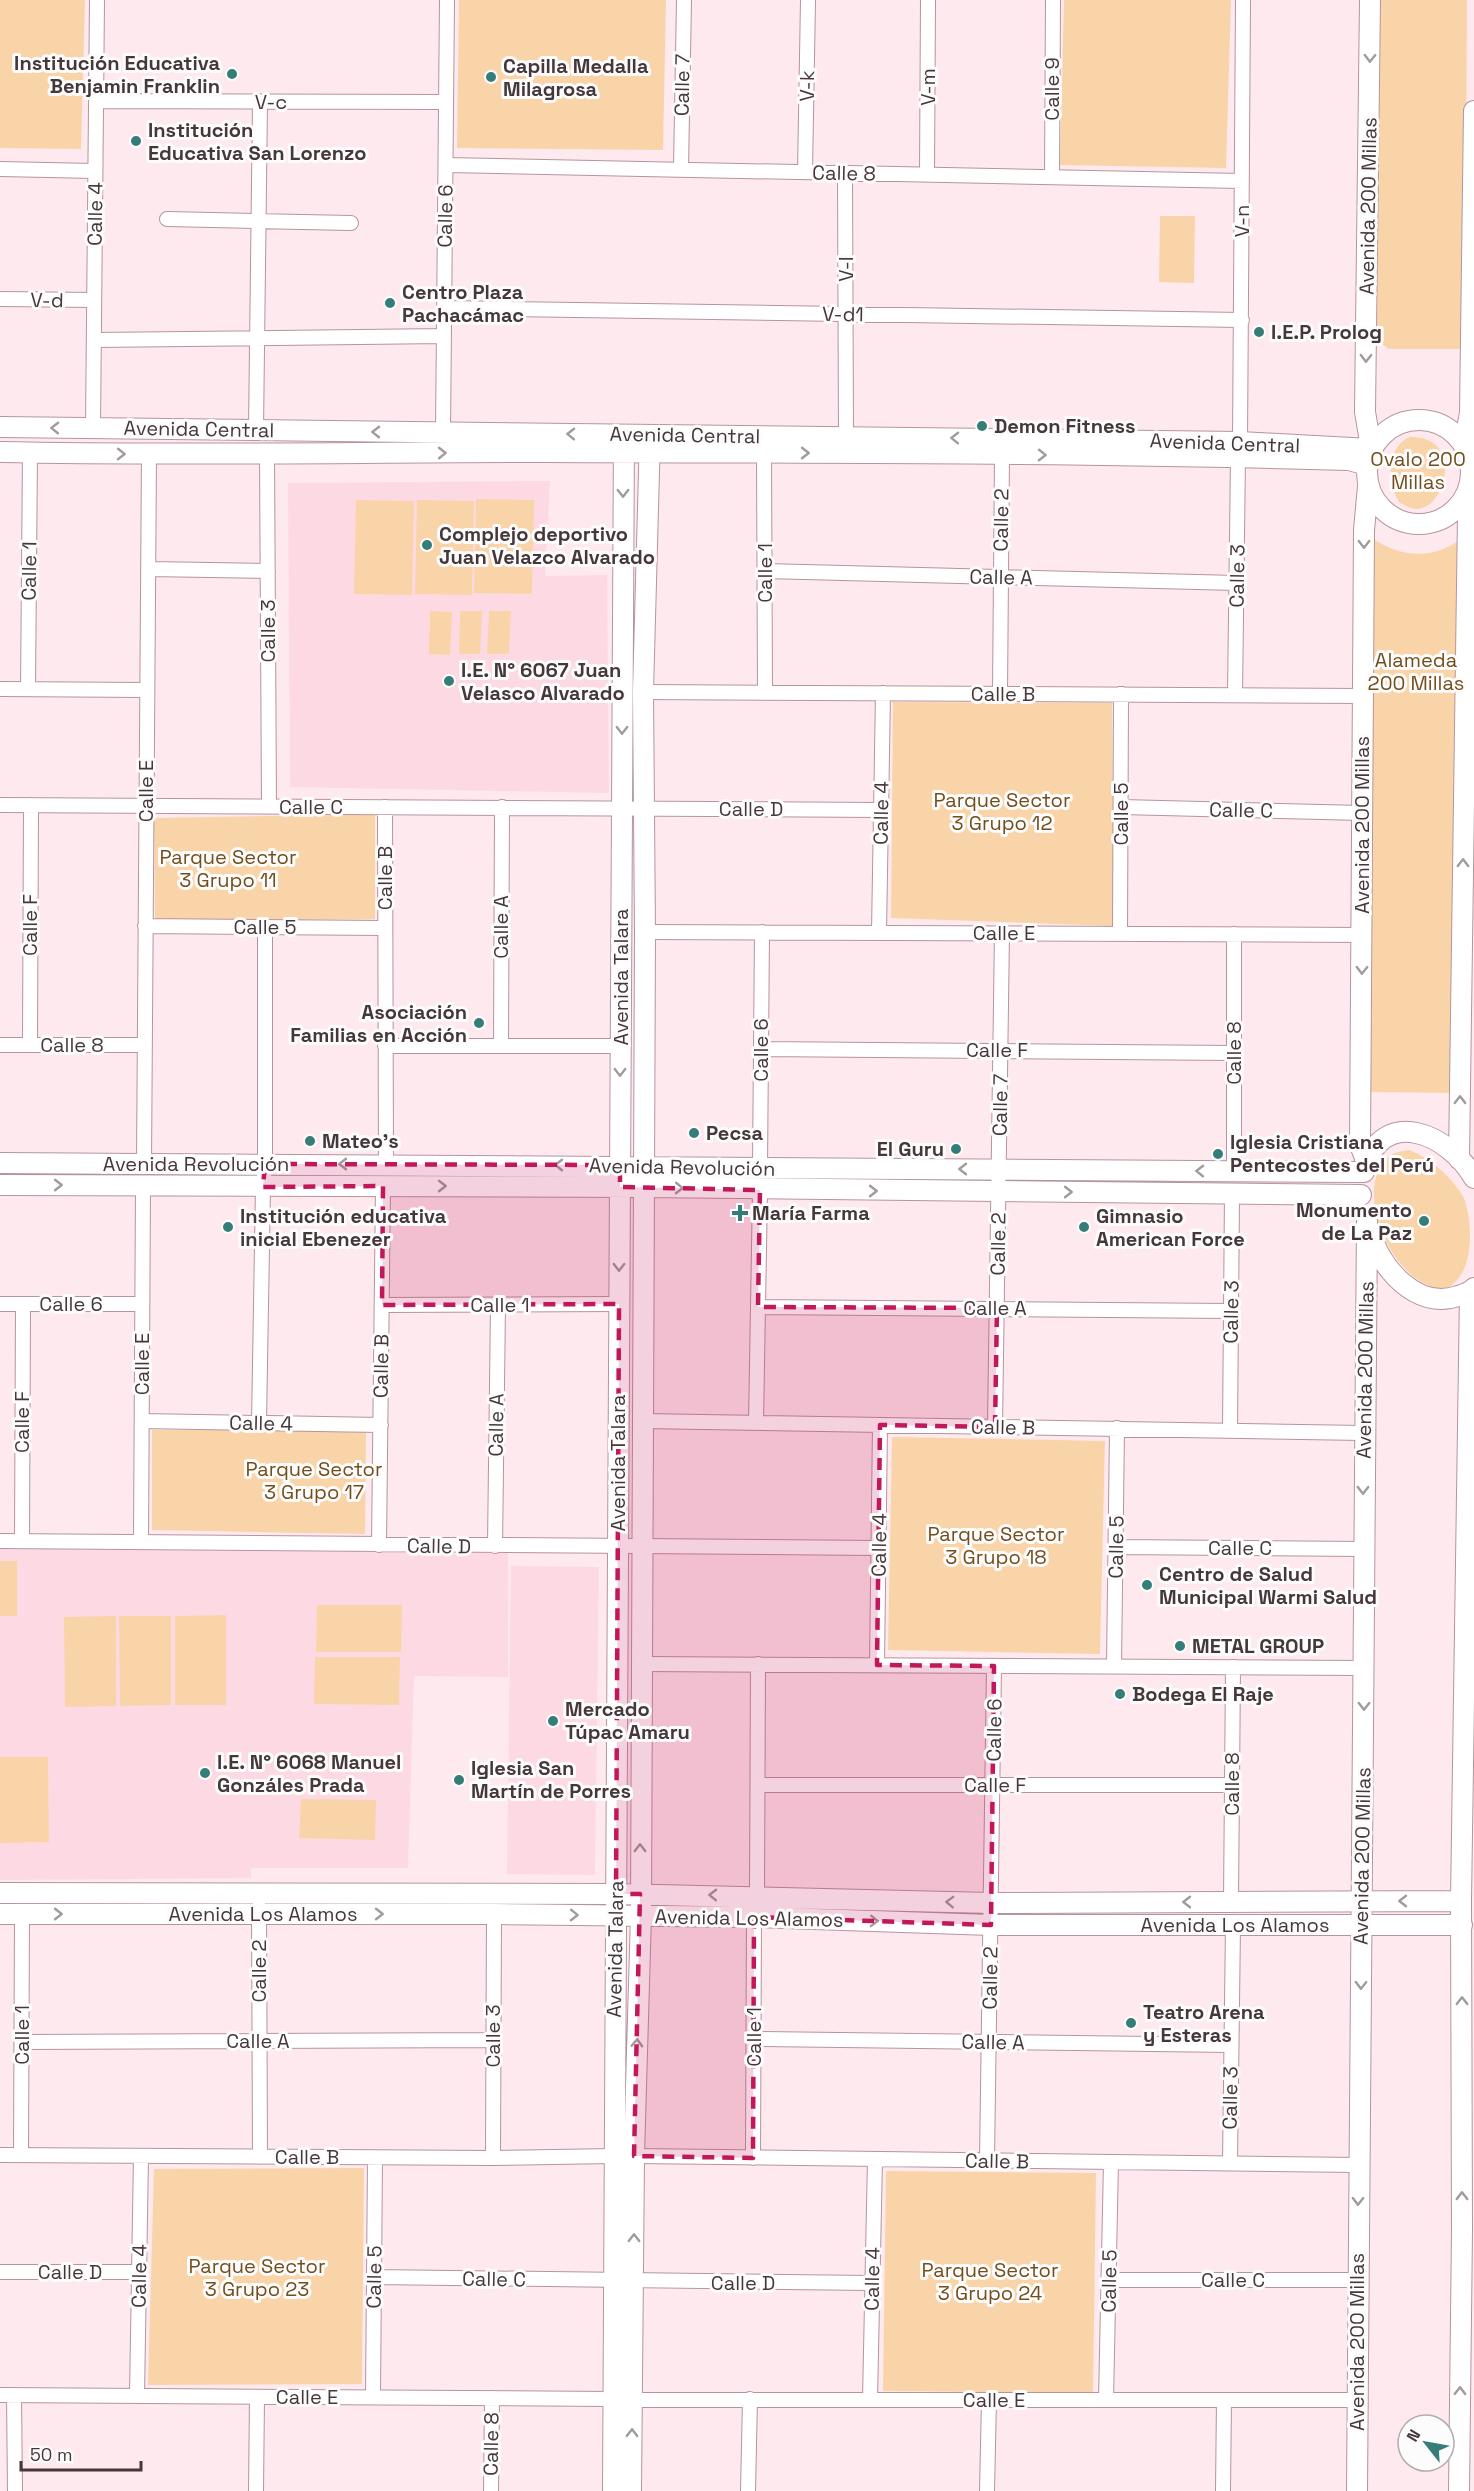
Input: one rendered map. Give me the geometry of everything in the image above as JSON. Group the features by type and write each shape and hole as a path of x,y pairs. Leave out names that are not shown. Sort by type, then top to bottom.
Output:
{"street":[{"name":"Calle 4","path":"93,428 97,0"},
{"name":"Calle 6","path":"443,432 447,0"},
{"name":"Calle 7","path":"681,169 684,0"},
{"name":"V-k","path":"805,172 808,0"},
{"name":"V-m","path":"927,175 928,0"},
{"name":"Calle 9","path":"1052,177 1053,0"},
{"name":"V-n","path":"1239,449 1242,321 1243,0"},
{"name":"Avenida 200 Millas","path":"1369,453 1365,412 1370,0"},
{"name":"V-c","path":"96,101 446,102"},
{"path":"256,430 260,102"},
{"path":"1469,1169 1470,641 1468,514 1464,499 1471,472 1468,447 1474,111"},
{"name":"Calle 8","path":"446,165 1242,181"},
{"path":"0,169 95,171"},
{"name":"V-I","path":"845,173 846,437"},
{"path":"167,219 351,223"},
{"name":"V-d","path":"0,299 94,300"},
{"name":"V-d1","path":"444,308 1242,321"},
{"path":"94,340 444,336"},
{"path":"1464,499 1443,518 1415,524 1388,515 1378,505 1368,486 1369,453 1389,429 1415,419 1443,425 1468,447"},
{"name":"Avenida Central","path":"0,427 443,432 624,444"},
{"name":"Avenida Central","path":"0,452 267,455 846,437 1239,449 1349,460 1369,453"},
{"name":"Avenida Talara","path":"613,2491 623,2399 624,2282 624,2156 615,1916 624,444"},
{"name":"Avenida Central","path":"649,444 764,453 1002,455 1239,449"},
{"name":"Avenida Talara","path":"624,2156 641,1916 642,1187 645,932 643,692 649,444"},
{"name":"Calle 3","path":"1235,695 1239,449"},
{"name":"Calle 1","path":"28,689 30,453"},
{"name":"Calle 1","path":"764,453 765,693"},
{"name":"Calle E","path":"144,1164 149,454"},
{"name":"Calle 3","path":"267,455 269,806"},
{"name":"Calle 2","path":"1000,694 1002,455"},
{"name":"Avenida 200 Millas","path":"1365,1167 1360,1145 1364,530 1368,486"},
{"path":"148,569 268,571"},
{"name":"Calle A","path":"765,571 1237,583"},
{"path":"0,689 147,690"},
{"name":"Calle B","path":"643,692 1363,696"},
{"name":"Calle 4","path":"879,933 883,693"},
{"name":"Calle 5","path":"1120,934 1121,694"},
{"name":"Calle C","path":"0,805 622,808"},
{"name":"Calle F","path":"30,1045 31,805"},
{"name":"Calle B","path":"385,807 386,1164"},
{"name":"Calle A","path":"501,1046 502,807"},
{"name":"Calle C","path":"1120,807 1362,813"},
{"name":"Calle D","path":"622,808 881,810"},
{"name":"Calle 5","path":"146,926 385,928"},
{"path":"259,1423 262,1187 265,1164 265,927"},
{"name":"Calle E","path":"645,932 1362,935"},
{"name":"Calle 6","path":"760,1168 762,932"},
{"name":"Calle 7","path":"999,1169 1002,933"},
{"name":"Calle 8","path":"1234,934 1234,1171"},
{"name":"Calle 8","path":"0,1045 144,1045"},
{"path":"386,1046 621,1046"},
{"name":"Calle F","path":"761,1049 1234,1053"},
{"path":"1459,2491 1461,1901 1472,1290 1449,1300 1426,1298 1414,1292 1385,1264 1371,1237 1361,1195 1365,1167 1374,1147 1385,1137 1400,1131 1415,1132 1433,1140 1469,1169"},
{"name":"Avenida Revolución","path":"0,1163 643,1165 760,1168 1234,1171 1365,1167"},
{"name":"Calle 2","path":"996,1427 999,1169"},
{"name":"Avenida Revolución","path":"0,1185 642,1187 1361,1195"},
{"name":"Calle E","path":"141,1542 143,1186"},
{"name":"Calle B","path":"379,1545 383,1186"},
{"path":"756,1423 760,1190"},
{"name":"Calle 3","path":"1230,1431 1232,1194"},
{"name":"Avenida 200 Millas","path":"1357,2491 1360,1901 1365,1668 1363,1433 1367,1221"},
{"name":"Calle 6","path":"0,1304 142,1304"},
{"name":"Calle F","path":"22,1541 23,1304"},
{"name":"Calle 1","path":"382,1305 619,1304"},
{"name":"Calle A","path":"495,1546 498,1305"},
{"name":"Calle A","path":"758,1307 1231,1311"},
{"name":"Calle 4","path":"142,1421 381,1425"},
{"name":"Calle B","path":"642,1421 1363,1433"},
{"name":"Calle 4","path":"877,1665 880,1425"},
{"name":"Calle 5","path":"1114,1666 1117,1428"},
{"name":"Calle D","path":"0,1541 642,1548 879,1548"},
{"name":"Calle C","path":"1116,1547 1364,1549"},
{"path":"641,1664 1365,1668"},
{"path":"757,1896 758,1664"},
{"name":"Calle 6","path":"991,1903 994,1666"},
{"name":"Calle 8","path":"1231,1902 1233,1667"},
{"name":"Calle F","path":"758,1785 1231,1785"},
{"name":"Avenida Los Alamos","path":"0,1893 616,1893 991,1903 1461,1901"},
{"name":"Calle 2","path":"259,1894 260,2157"},
{"name":"Calle 2","path":"987,2160 991,1903"},
{"name":"Avenida Los Alamos","path":"0,1914 494,1914 754,1917 991,1925 1462,1925"},
{"name":"Calle 1","path":"21,2155 22,1914"},
{"name":"Calle 3","path":"493,2158 494,1914"},
{"name":"Calle 1","path":"753,2158 754,1917"},
{"name":"Calle 3","path":"1230,2163 1233,1925"},
{"name":"Calle A","path":"754,2039 1231,2045"},
{"name":"Calle A","path":"22,2042 493,2040"},
{"name":"Calle B","path":"0,2155 375,2158 624,2156 1359,2165"},
{"name":"Calle 4","path":"137,2396 141,2156"},
{"name":"Calle 5","path":"372,2397 375,2158"},
{"name":"Calle 4","path":"870,2400 875,2159"},
{"name":"Calle 5","path":"1106,2400 1111,2162"},
{"name":"Calle D","path":"0,2272 139,2272"},
{"name":"Calle C","path":"374,2277 624,2282"},
{"name":"Calle C","path":"1109,2280 1357,2280"},
{"name":"Calle D","path":"624,2282 872,2283"},
{"path":"7,2395 15,2491"},
{"name":"Calle E","path":"7,2395 750,2400 1356,2400"},
{"path":"256,2491 258,2397"},
{"name":"Calle 8","path":"491,2491 492,2398"},
{"name":"Avenida Talara","path":"623,2399 632,2491"},
{"path":"748,2491 750,2400"},
{"path":"987,2491 989,2400"},
{"path":"1223,2491 1224,2400"}],"highlighted area":[{"path":"265,1164 620,1165 620,1187 760,1190 758,1307 997,1308 995,1427 880,1425 877,1665 994,1666 991,1925 754,1917 753,2158 634,2156 640,1894 616,1894 619,1304 382,1305 383,1186 263,1187"}],"shaded area":[{"name":"I.E. N° 6067 Juan Velasco Alvarado","path":"550,481 545,576 607,575 609,793 290,787 288,483"},
{"name":"I.E. N° 6068 Manuel Gonzáles Prada","path":"0,1549 508,1550 508,1677 414,1676 408,1868 251,1868 251,1878 0,1880"},
{"name":"Mercado Túpac Amaru","path":"511,1566 599,1567 595,1875 507,1874"}],"green space":[{"path":"0,0 85,0 81,149 0,148"},
{"path":"459,0 666,0 663,150 457,148"},
{"path":"1064,0 1231,0 1226,168 1060,165"},
{"path":"1379,0 1467,0 1465,349 1389,349 1377,340"},
{"path":"1160,216 1195,216 1194,283 1159,282"},
{"name":"Ovalo 200 Millas","path":"1409,437 1426,439 1437,446 1443,457 1445,469 1438,494 1431,503 1419,509 1410,508 1399,502 1392,485 1393,457 1401,442"},
{"path":"476,499 534,500 532,594 474,593"},
{"path":"356,500 414,501 412,595 354,594"},
{"path":"417,500 474,501 472,595 415,594"},
{"name":"Alameda 200 Millas","path":"1374,539 1394,550 1417,554 1440,550 1460,539 1455,1093 1370,1092"},
{"path":"430,611 452,612 450,655 429,654"},
{"path":"460,611 482,611 480,654 459,654"},
{"path":"489,611 511,611 509,654 487,654"},
{"name":"Parque Sector 3 Grupo 12","path":"893,702 1112,703 1114,926 891,918"},
{"name":"Parque Sector 3 Grupo 11","path":"375,814 375,919 155,921 154,818"},
{"path":"1409,1150 1425,1158 1447,1176 1464,1198 1469,1223 1469,1250 1462,1274 1455,1283 1445,1289 1425,1284 1408,1272 1393,1254 1382,1232 1375,1209 1374,1188 1379,1169 1391,1155"},
{"name":"Parque Sector 3 Grupo 17","path":"152,1430 366,1430 365,1534 152,1530"},
{"name":"Parque Sector 3 Grupo 18","path":"892,1437 1105,1441 1100,1654 888,1650"},
{"path":"0,1561 17,1561 17,1616 0,1616"},
{"path":"317,1605 402,1605 401,1652 316,1652"},
{"path":"226,1615 226,1705 175,1705 175,1616"},
{"path":"116,1616 116,1706 65,1707 64,1617"},
{"path":"119,1616 171,1616 171,1705 120,1706"},
{"path":"315,1657 400,1657 399,1705 314,1704"},
{"path":"0,1757 48,1757 49,1842 0,1843"},
{"path":"301,1799 376,1800 375,1840 299,1838"},
{"name":"Parque Sector 3 Grupo 23","path":"364,2168 362,2384 148,2385 154,2169"},
{"name":"Parque Sector 3 Grupo 24","path":"886,2171 1096,2173 1093,2393 883,2391"}],"place":[{"name":"Institución Educativa Benjamin Franklin","path":"232,74"},
{"name":"Capilla Medalla Milagrosa","path":"491,77"},
{"name":"Institución Educativa San Lorenzo","path":"136,141"},
{"name":"Centro Plaza Pachacámac","path":"390,303"},
{"name":"I.E.P. Prolog","path":"1259,332"},
{"name":"Demon Fitness","path":"982,426"},
{"name":"Complejo deportivo Juan Velazco Alvarado","path":"427,545"},
{"name":"I.E. N° 6067 Juan Velasco Alvarado","path":"449,681"},
{"name":"Asociación Familias en Acción","path":"479,1023"},
{"name":"Pecsa","path":"694,1133"},
{"name":"Mateo's","path":"310,1141"},
{"name":"El Guru","path":"956,1149"},
{"name":"Iglesia Cristiana Pentecostes del Perú","path":"1218,1154"},
{"name":"María Farma","path":"740,1213"},
{"name":"Monumento de La Paz","path":"1424,1221"},
{"name":"Institución educativa inicial Ebenezer","path":"228,1227"},
{"name":"Gimnasio American Force","path":"1084,1227"},
{"name":"Centro de Salud Municipal Warmi Salud","path":"1147,1585"},
{"name":"METAL GROUP","path":"1180,1646"},
{"name":"Bodega El Raje","path":"1120,1694"},
{"name":"Mercado Túpac Amaru","path":"553,1721"},
{"name":"I.E. N° 6068 Manuel Gonzáles Prada","path":"205,1773"},
{"name":"Iglesia San Martín de Porres","path":"459,1780"},
{"name":"Teatro Arena y Esteras","path":"1131,2023"}]}
